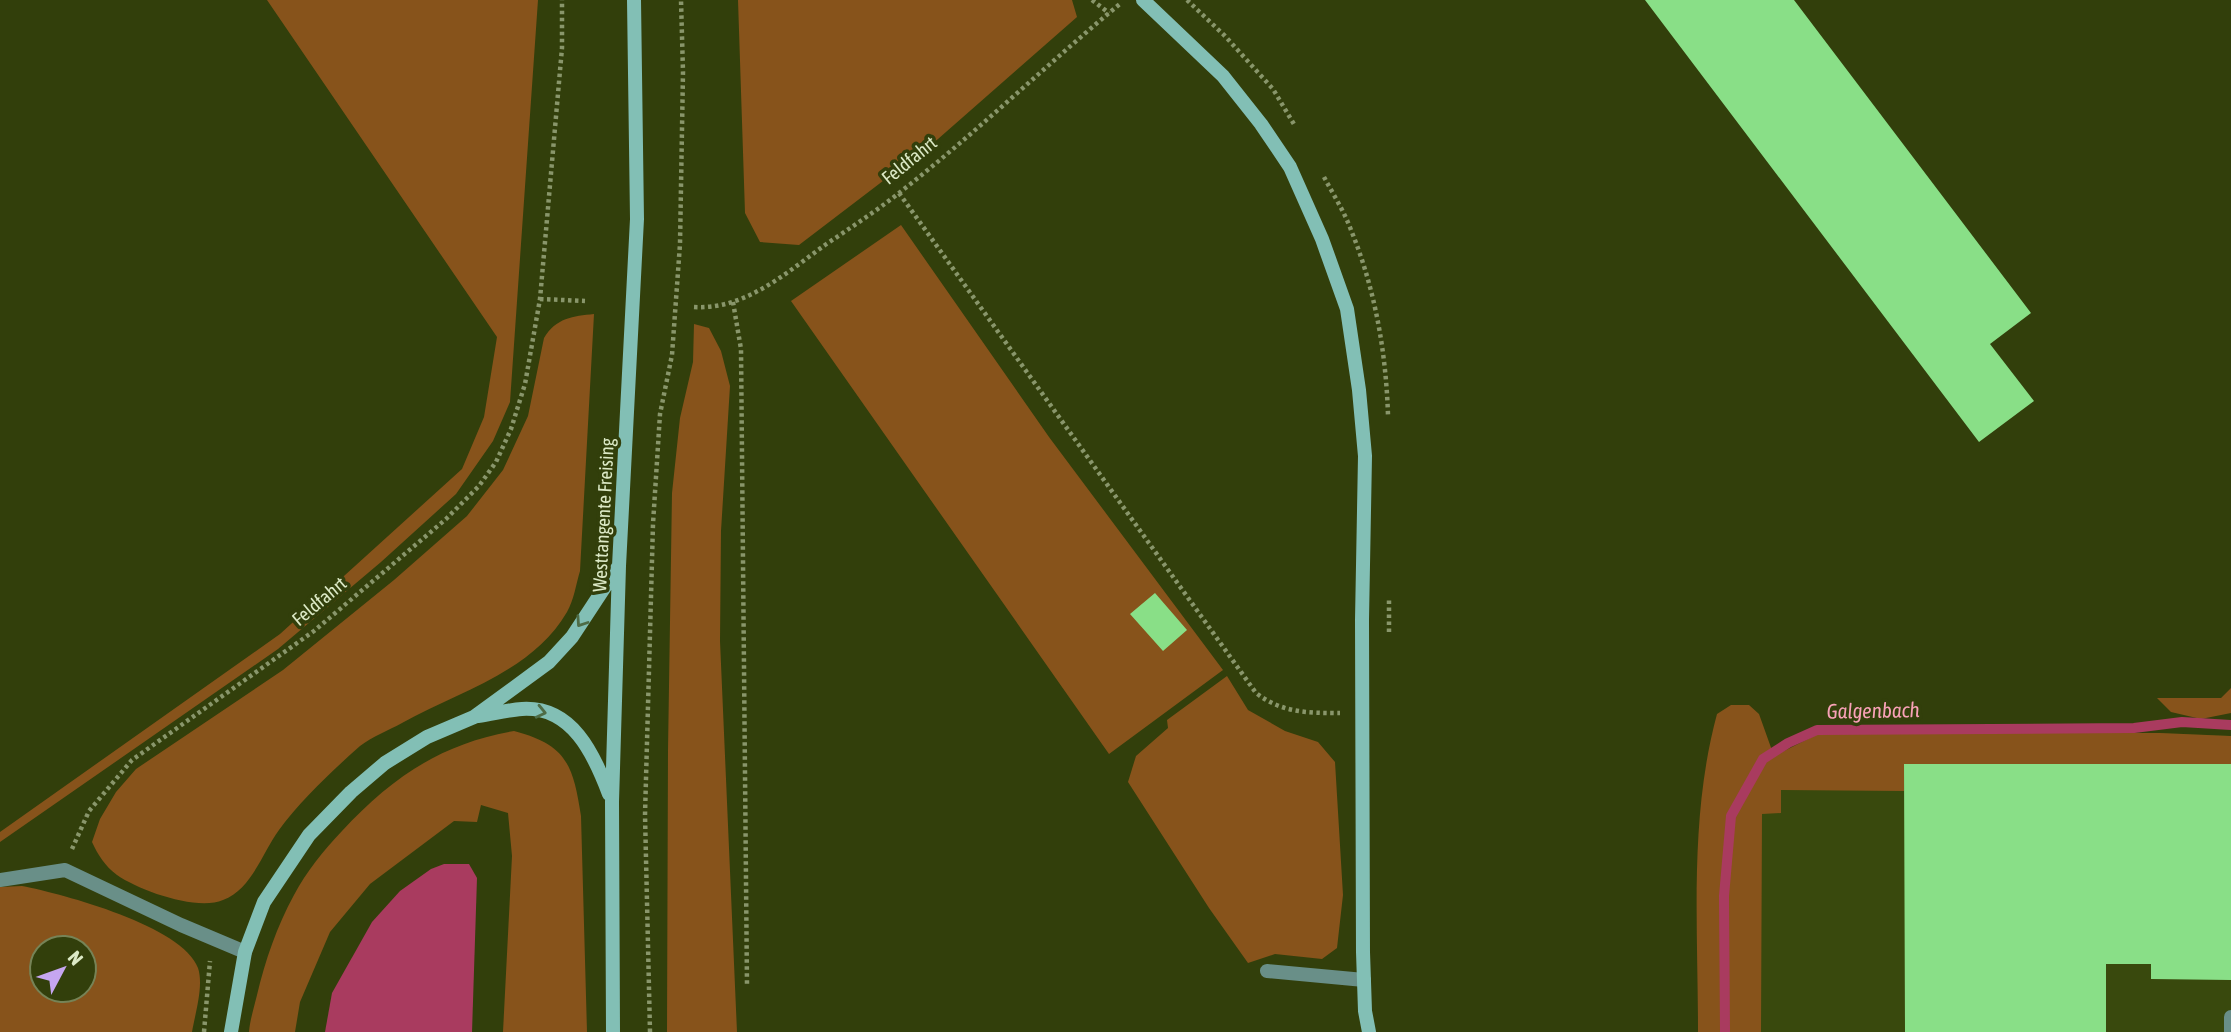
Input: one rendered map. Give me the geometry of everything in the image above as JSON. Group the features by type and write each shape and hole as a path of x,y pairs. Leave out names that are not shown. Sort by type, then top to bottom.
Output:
{"main road":[{"name":"Westtangente Freising","path":"613,1032 612,802 619,566 637,219 634,0"},
{"path":"1143,0 1223,76 1261,124 1290,167 1322,239 1347,309 1359,390 1365,457 1362,714 1364,980 1369,1032"},
{"path":"231,1032 245,952 264,902 309,835 384,763 427,737 474,717 549,662 572,637 619,566"},
{"path":"474,717 524,709 545,712 571,726 596,758 612,802"},
{"path":"1358,1032 1365,1011"}],"lane":[{"path":"0,880 65,870 245,952"},
{"path":"1267,971 1364,980"},
{"path":"2231,1017 2231,1032"}],"path":[{"name":"Feldfahrt","path":"65,870 89,811 132,760 303,640 446,519 479,486 496,462 511,429 525,384 540,299 562,48 562,0"},
{"path":"650,1032 645,815 653,524 660,414 672,355 680,244 683,72 681,0"},
{"path":"1092,0 1109,13"},
{"name":"Feldfahrt","path":"694,307 733,302 773,283 899,193 1124,0"},
{"path":"899,193 1256,693 1271,705 1304,713 1362,714"},
{"path":"540,299 585,301"},
{"path":"733,302 741,349 747,986"},
{"path":"204,1032 212,939"}],"shaded area":[{"path":"267,0 538,0 510,402 493,441 456,494 381,562 278,649 0,842 0,832 280,634 462,469 484,417 497,337"},
{"path":"738,0 1072,0 1077,17 938,139 799,245 760,242 745,213"},
{"path":"901,225 1049,437 1223,670 1109,754 791,301"},
{"path":"594,314 580,571 567,612 552,633 535,650 493,678 360,746 297,808 279,830 249,879 233,895 212,903 184,901 154,893 113,872 102,860 92,842 100,819 116,792 136,769 283,670 394,580 467,516 503,470 528,416 544,338 560,322 572,317"},
{"path":"694,324 709,328 721,351 730,386 721,531 720,641 737,1032 667,1032 672,493 680,418 693,362"},
{"path":"1227,676 1248,710 1285,731 1318,742 1335,762 1343,895 1337,948 1322,959 1275,954 1248,963 1209,908 1128,782 1136,756 1168,728 1167,720"},
{"path":"2231,688 2231,713 2201,719 2171,712 2157,698 2221,698"},
{"path":"1731,705 1749,705 1759,714 1774,756 1820,733 2160,733 2231,736 2231,764 1904,764 1904,791 1781,790 1781,813 1762,814 1761,1032 1698,1032 1697,872 1702,792 1717,714"},
{"path":"514,731 546,743 556,751 570,770 575,783 581,816 587,1032 503,1032 512,856 508,813 481,805 477,822 454,821 370,884 330,932 300,1002 295,1032 249,1032 264,969 282,919 304,878 329,846 379,795 419,766 464,744"},
{"path":"1820,733 2160,733 2231,736 2231,1032 1735,1032 1739,811"},
{"path":"444,864 469,864 477,878 472,1032 325,1032 332,993 372,922 400,891 431,869"},
{"path":"22,886 65,896 120,914 170,939 188,953 198,968 200,991 192,1032 0,1032 0,887"}],"building":[{"path":"1645,0 1794,0 2031,313 1990,344 2034,401 1979,442"},
{"path":"1155,593 1187,630 1163,651 1130,614"},
{"path":"1904,764 2231,764 2231,980 2151,979 2151,964 2106,964 2106,1032 1905,1032"}],"waterway":[{"name":"Galgenbach","path":"1725,1032 1724,896 1731,816 1763,759 1788,743 1817,730 2134,728 2182,722 2231,725"}]}
